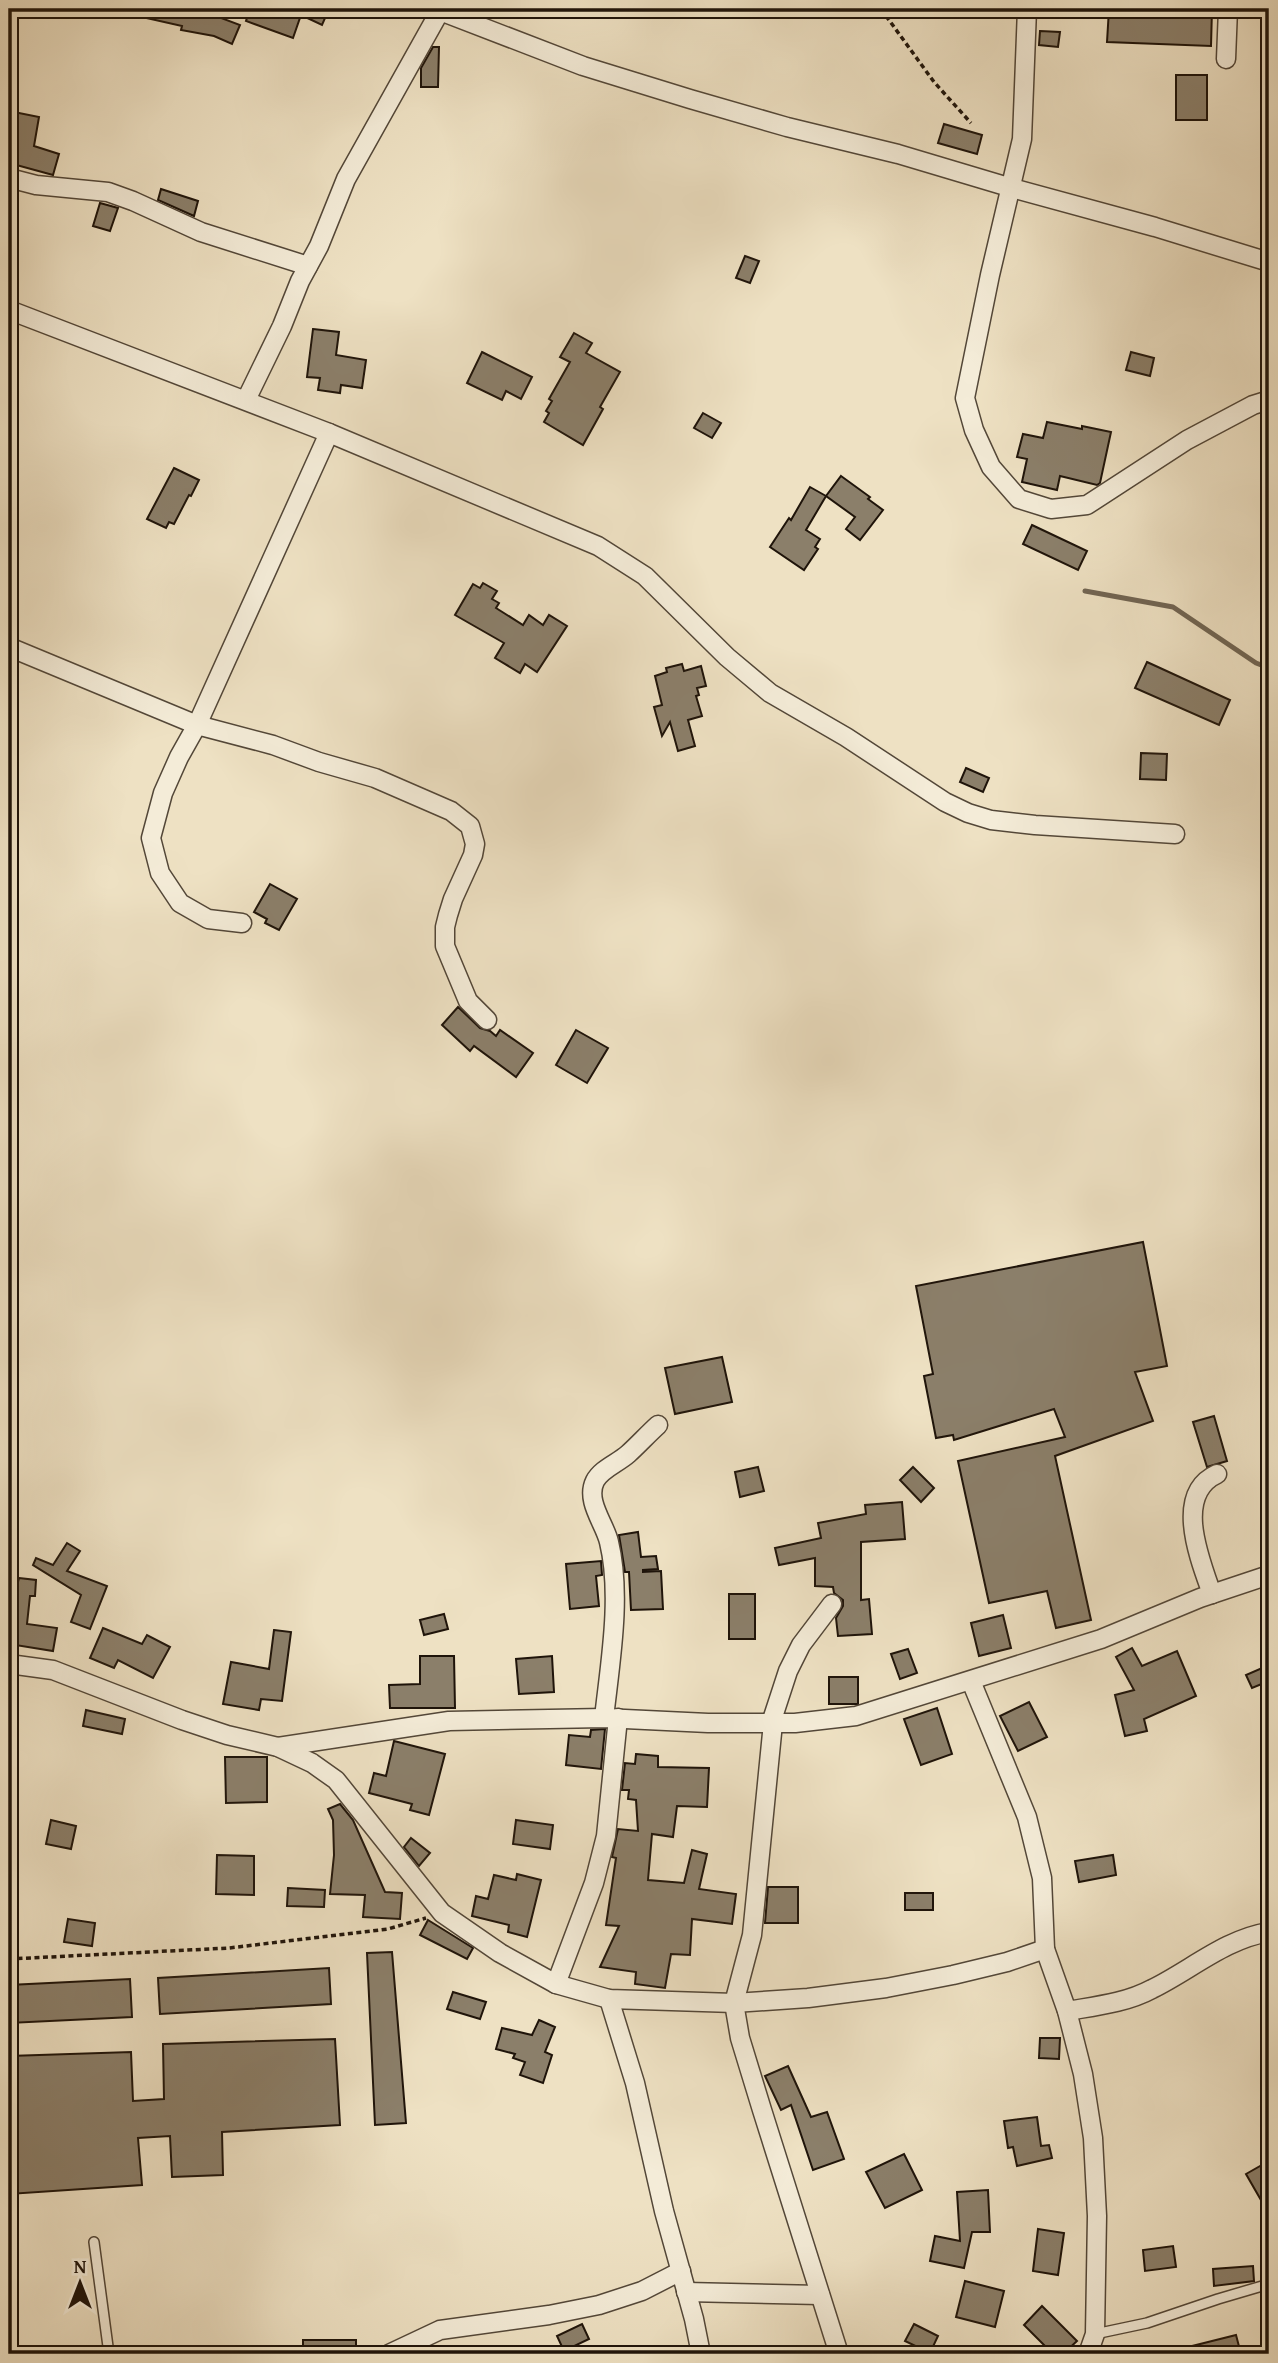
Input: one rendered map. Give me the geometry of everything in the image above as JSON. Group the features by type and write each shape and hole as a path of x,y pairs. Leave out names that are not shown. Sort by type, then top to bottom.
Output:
{"street":[{"path":"1027,9 1022,139 965,398 974,430 990,467 1019,499 1051,509 1087,505 1186,440 1269,400"},
{"path":"1227,58 1228,9"},
{"path":"246,400 319,246 346,179 438,10 583,66 787,127 898,154 1269,262"},
{"path":"9,178 36,185 108,192 201,232 308,267"},
{"path":"9,310 329,433 598,546 645,576 727,657 770,693 857,743 945,802 968,813 991,820 1035,825 1175,834"},
{"path":"242,923 208,919 180,903 160,873 151,838 163,793 329,433"},
{"path":"9,647 197,724 375,778 451,811 470,826 475,844 473,855 453,899 445,927 445,946 468,1001 487,1020"},
{"path":"556,1984 594,1883 606,1836 614,1584 609,1542 593,1496 595,1482 658,1424"},
{"path":"1212,1594 1194,1534 1193,1511 1197,1491 1207,1478 1217,1474"},
{"path":"278,1747 449,1721 611,1718 708,1723 795,1723 856,1716 1101,1639 1212,1594 1269,1575"},
{"path":"832,1604 793,1662 772,1723 752,1935 734,2003 740,2038 839,2354"},
{"path":"9,1664 53,1670 182,1720 227,1735 278,1747 312,1763 336,1780 442,1913 500,1953 556,1984 608,1999 734,2003 808,1998 886,1988 1007,1962 1045,1949"},
{"path":"971,1681 1027,1817 1042,1878 1045,1949 1068,2011 1083,2074 1093,2138 1097,2216 1095,2334 1088,2354"},
{"path":"1068,2011 1123,2001 1150,1991 1240,1939 1269,1932"},
{"path":"608,1999 635,2083 664,2211 701,2354"},
{"path":"391,2354 440,2330 549,2315 599,2305 642,2291 681,2271"},
{"path":"686,2292 820,2295"}],"lane":[{"path":"94,2242 109,2354"},
{"path":"1095,2334 1147,2323 1269,2284"}],"path":[{"path":"881,9 934,82 971,123"},
{"path":"9,1959 229,1948 388,1929 442,1913"}],"building":[{"path":"134,9 206,9 205,12 240,25 232,44 214,36 181,30 182,26 133,15"},
{"path":"250,9 329,9 322,25 301,15 293,38 246,21"},
{"path":"1109,9 1212,9 1211,46 1107,42"},
{"path":"1040,31 1060,32 1058,47 1039,45"},
{"path":"433,47 439,47 438,87 421,87 421,68"},
{"path":"1176,75 1207,75 1207,120 1176,120"},
{"path":"9,111 39,117 34,146 59,154 53,175 9,163"},
{"path":"944,124 982,135 977,154 938,143"},
{"path":"161,189 198,201 194,216 158,200"},
{"path":"100,203 118,208 110,231 93,226"},
{"path":"745,256 759,261 750,283 736,278"},
{"path":"313,329 339,332 336,355 366,360 362,388 341,385 340,393 318,390 320,378 307,377"},
{"path":"574,333 592,343 586,353 620,372 583,445 544,422 552,401 549,399 570,362 560,357"},
{"path":"482,352 532,377 521,399 506,391 502,400 467,383"},
{"path":"1131,352 1154,358 1150,376 1126,370"},
{"path":"703,413 721,423 712,438 694,428"},
{"path":"1047,422 1111,432 1100,483 1097,485 1060,476 1057,490 1022,482 1027,459 1017,457 1023,434 1043,438"},
{"path":"174,468 199,480 174,524 169,522 166,528 147,519"},
{"path":"841,476 883,510 860,540 846,529 855,517 826,496"},
{"path":"810,487 826,496 806,530 820,539 815,547 818,549 804,570 770,547 789,518 791,520"},
{"path":"1032,525 1087,551 1078,570 1023,544"},
{"path":"483,583 497,591 492,599 499,603 496,608 523,625 529,615 543,625 549,615 567,626 537,672 525,664 520,673 495,658 504,643 455,615 473,584 480,588"},
{"path":"1147,662 1230,700 1219,725 1135,688"},
{"path":"682,664 684,671 701,666 706,686 697,688 699,695 696,696 702,716 688,720 695,746 678,751 670,722 662,736 654,707 662,705 655,676 667,672 666,668"},
{"path":"1141,753 1167,754 1166,780 1140,779"},
{"path":"966,768 989,778 983,792 960,782"},
{"path":"270,884 297,899 279,930 265,923 267,919 254,912"},
{"path":"458,1007 480,1028 496,1036 500,1030 533,1053 516,1077 474,1046 470,1051 442,1025"},
{"path":"576,1030 608,1048 587,1083 556,1065"},
{"path":"1143,1242 1167,1366 1135,1372 1153,1421 1055,1456 1091,1620 1056,1628 1047,1591 989,1603 958,1461 1065,1437 1054,1409 954,1440 953,1435 936,1438 924,1376 933,1374 916,1286"},
{"path":"722,1357 732,1402 675,1414 665,1368"},
{"path":"1214,1416 1227,1461 1207,1467 1193,1422"},
{"path":"758,1467 764,1491 740,1497 735,1472"},
{"path":"913,1467 934,1488 921,1502 900,1480"},
{"path":"902,1502 905,1539 861,1542 861,1600 869,1599 872,1634 838,1636 836,1618 843,1606 843,1600 834,1593 833,1587 815,1586 815,1558 779,1565 775,1548 821,1538 818,1523 866,1514 865,1505"},
{"path":"638,1532 641,1557 656,1556 658,1569 643,1572 661,1571 663,1609 631,1610 629,1572 625,1572 619,1535"},
{"path":"67,1543 80,1551 67,1571 107,1586 90,1629 71,1622 81,1595 33,1565 36,1558 53,1565"},
{"path":"601,1561 602,1575 596,1576 599,1606 570,1609 566,1564"},
{"path":"19,1578 36,1580 35,1596 30,1596 27,1624 57,1628 53,1651 9,1644 9,1581 18,1582"},
{"path":"729,1594 755,1594 755,1639 729,1639"},
{"path":"444,1614 448,1629 424,1635 420,1620"},
{"path":"1003,1615 1011,1648 979,1656 971,1623"},
{"path":"103,1628 142,1644 147,1635 170,1647 153,1678 118,1660 114,1668 90,1658"},
{"path":"274,1630 291,1632 282,1701 261,1699 259,1710 223,1704 231,1662 269,1669"},
{"path":"1132,1648 1142,1666 1177,1651 1196,1696 1144,1719 1147,1731 1125,1736 1115,1695 1134,1690 1116,1657"},
{"path":"908,1649 917,1673 900,1679 891,1654"},
{"path":"420,1656 454,1656 455,1708 390,1708 389,1685 420,1684"},
{"path":"552,1656 554,1692 519,1694 516,1659"},
{"path":"1269,1665 1269,1681 1252,1688 1246,1675"},
{"path":"829,1677 858,1677 858,1704 829,1704"},
{"path":"1029,1702 1047,1737 1018,1751 1000,1716"},
{"path":"937,1708 952,1754 921,1765 904,1719"},
{"path":"86,1710 125,1719 122,1734 83,1726"},
{"path":"605,1729 601,1769 566,1765 569,1735 590,1737 591,1730"},
{"path":"394,1741 445,1754 429,1815 410,1810 412,1804 369,1793 374,1773 386,1776"},
{"path":"636,1754 658,1756 658,1767 709,1768 707,1807 677,1806 673,1837 652,1834 648,1880 684,1883 692,1850 707,1854 699,1889 736,1894 732,1924 692,1919 690,1955 671,1954 665,1988 635,1984 636,1972 600,1967 619,1926 606,1925 616,1858 612,1857 618,1829 638,1831 636,1800 628,1799 629,1790 622,1790 625,1763 635,1764"},
{"path":"225,1757 267,1757 267,1802 226,1803"},
{"path":"340,1804 353,1820 385,1892 402,1893 400,1919 363,1917 365,1895 330,1894 334,1855 333,1820 328,1809"},
{"path":"51,1820 76,1826 71,1849 46,1844"},
{"path":"516,1820 553,1825 550,1849 513,1844"},
{"path":"411,1838 430,1853 419,1866 404,1847"},
{"path":"217,1855 254,1856 254,1895 216,1894"},
{"path":"1113,1855 1116,1875 1079,1882 1075,1861"},
{"path":"517,1874 541,1880 527,1937 508,1932 509,1925 472,1916 476,1896 488,1899 494,1875 516,1880"},
{"path":"768,1887 798,1887 798,1923 765,1923"},
{"path":"288,1888 325,1890 324,1907 287,1906"},
{"path":"905,1893 933,1893 933,1910 905,1910"},
{"path":"68,1919 95,1923 92,1946 64,1942"},
{"path":"428,1920 473,1948 467,1959 420,1935"},
{"path":"392,1952 406,2123 375,2125 367,1953"},
{"path":"329,1968 331,2004 160,2014 158,1978"},
{"path":"130,1979 132,2017 9,2023 9,1985"},
{"path":"453,1992 486,2002 480,2019 447,2009"},
{"path":"539,2020 555,2027 545,2052 552,2055 543,2083 520,2075 525,2062 513,2058 515,2054 496,2049 502,2028 532,2035"},
{"path":"1040,2038 1060,2038 1059,2059 1039,2058"},
{"path":"335,2039 340,2125 222,2132 223,2175 172,2177 170,2136 138,2138 142,2185 9,2194 9,2056 131,2052 133,2101 164,2099 163,2044"},
{"path":"788,2066 811,2117 827,2112 844,2159 813,2170 791,2105 781,2110 765,2076"},
{"path":"1037,2117 1041,2146 1049,2145 1052,2158 1017,2166 1013,2147 1008,2148 1004,2121"},
{"path":"904,2154 922,2190 885,2208 866,2172"},
{"path":"1269,2161 1269,2214 1246,2174"},
{"path":"988,2190 990,2232 972,2232 964,2268 930,2261 935,2236 960,2241 957,2192"},
{"path":"1038,2229 1064,2233 1058,2275 1033,2271"},
{"path":"1173,2246 1176,2267 1145,2271 1143,2250"},
{"path":"1253,2266 1254,2281 1214,2286 1213,2269"},
{"path":"965,2281 1004,2291 995,2327 956,2317"},
{"path":"1042,2306 1077,2341 1063,2354 1053,2354 1024,2325"},
{"path":"582,2324 589,2339 564,2351 557,2336"},
{"path":"914,2324 938,2336 930,2353 905,2341"},
{"path":"1236,2335 1241,2354 1181,2354 1180,2349"},
{"path":"303,2340 356,2340 356,2354 303,2354"}],"waterway":[{"path":"1085,591 1173,607 1256,663 1269,668"}]}
